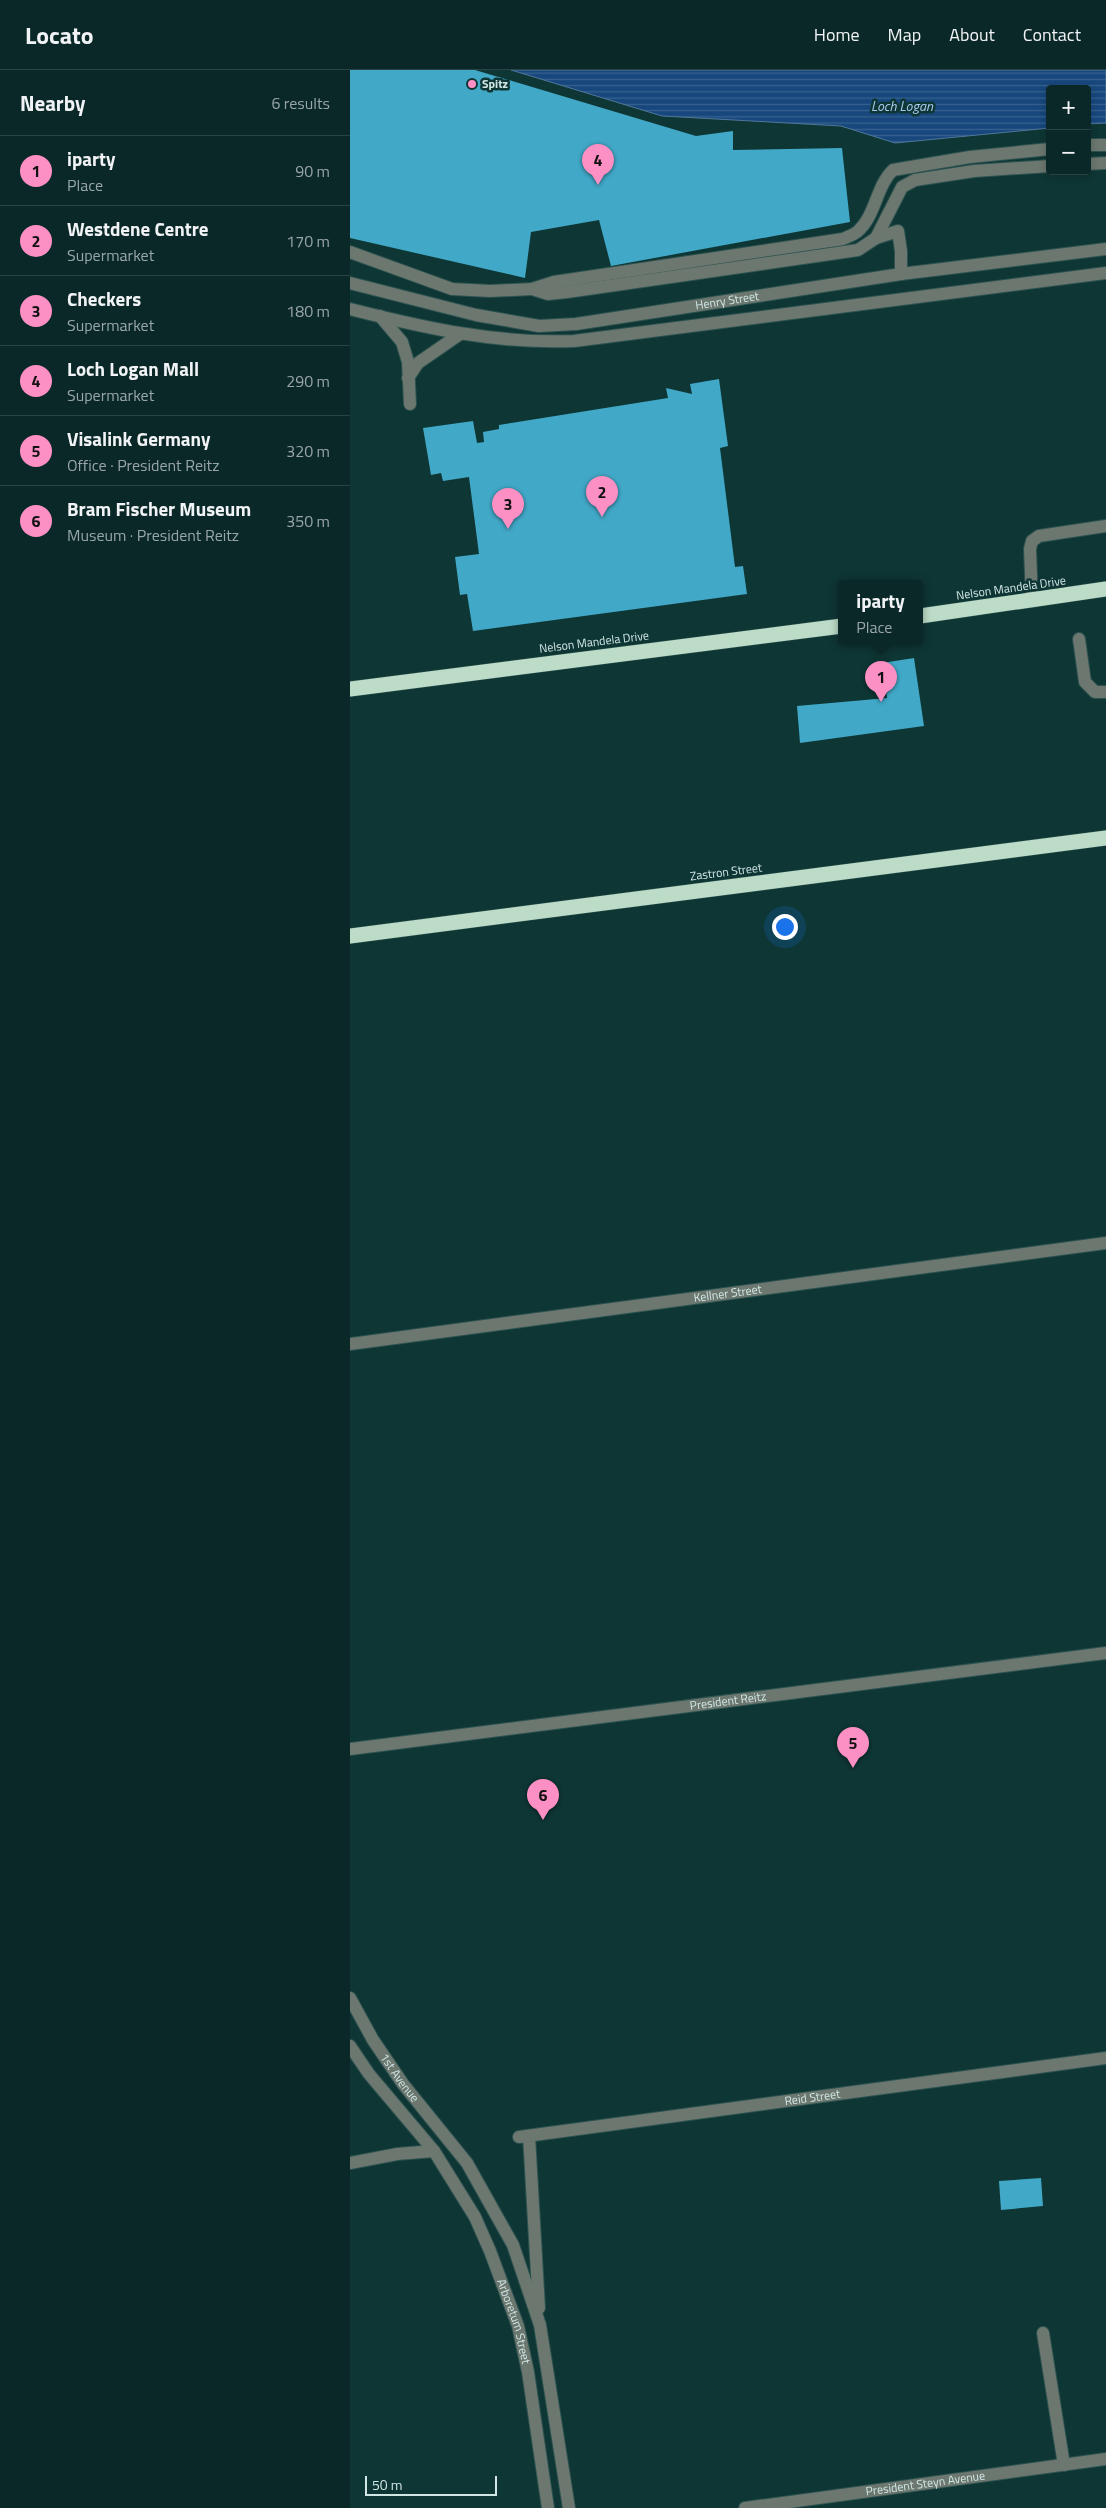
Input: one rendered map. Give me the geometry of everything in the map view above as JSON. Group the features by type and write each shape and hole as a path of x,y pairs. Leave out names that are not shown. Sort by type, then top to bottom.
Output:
{"highway":[{"name":"Nelson Mandela Drive","path":"923,616 1106,590"},
{"name":"Nelson Mandela Drive","path":"350,689 838,627"},
{"name":"Zastron Street","path":"350,936 1106,838"}],"street":[{"path":"1091,145 1106,145"},
{"path":"350,252 452,289 490,291 532,289 554,282 843,239 858,231 872,209 887,175 893,170 970,157 1046,149"},
{"path":"1091,164 1106,162"},
{"path":"876,238 896,207 902,187 915,180 974,171 1046,166"},
{"path":"532,289 548,294 567,292 848,252 858,250 876,238 898,231 902,251 901,274"},
{"name":"Henry Street","path":"350,283 459,311 539,326 576,324 901,274 1106,249"},
{"name":"Henry Street","path":"350,309 460,334 517,342 574,341 1106,272"},
{"path":"380,316 402,342 408,362 410,404"},
{"path":"408,378 418,363 460,334"},
{"path":"1032,600 1030,549 1032,541 1039,536 1106,526"},
{"path":"1079,638 1085,682 1095,692 1106,692"},
{"name":"Kellner Street","path":"350,1344 1106,1243"},
{"name":"President Reitz","path":"350,1749 1106,1652"},
{"name":"1st Avenue","path":"350,1998 373,2040 403,2084 458,2151"},
{"name":"1st Avenue","path":"350,2046 369,2074 434,2151"},
{"name":"Reid Street","path":"540,2325 524,2136 1106,2058"},
{"path":"350,2163 397,2154 434,2151"},
{"name":"Arboretum Street","path":"434,2151 475,2217 510,2301 528,2372 548,2508"},
{"name":"Arboretum Street","path":"458,2151 490,2201 513,2245 540,2325 569,2508"},
{"path":"1042,2333 1064,2465"},
{"name":"President Steyn Avenue","path":"745,2508 1106,2459"}],"water":[{"name":"Loch Logan","path":"511,70 1106,70 1106,123 1091,124 1091,85 1046,85 1046,128 895,143 841,126 662,116"}],"building":[{"path":"350,70 475,70 696,136 733,131 733,150 842,148 850,222 611,266 599,220 531,232 525,278 350,238"},
{"path":"719,379 728,446 720,448 735,567 743,566 747,594 473,631 467,594 460,595 455,557 479,554 469,477 443,481 441,473 431,475 423,428 473,421 477,443 484,442 483,432 499,429 499,425 668,398 666,388 692,394 690,384"},
{"path":"914,658 924,726 800,743 797,706 887,698 882,663"},
{"path":"1041,2178 1043,2206 1001,2210 999,2181"}],"place":[{"name":"Spitz","path":"472,84"},
{"name":"Loch Logan Mall","path":"598,185"},
{"name":"Westdene Centre","path":"602,517"},
{"name":"Checkers","path":"508,529"},
{"name":"iparty","path":"881,702"},
{"name":"Visalink Germany","path":"853,1768"},
{"name":"Bram Fischer Museum","path":"543,1820"}]}
